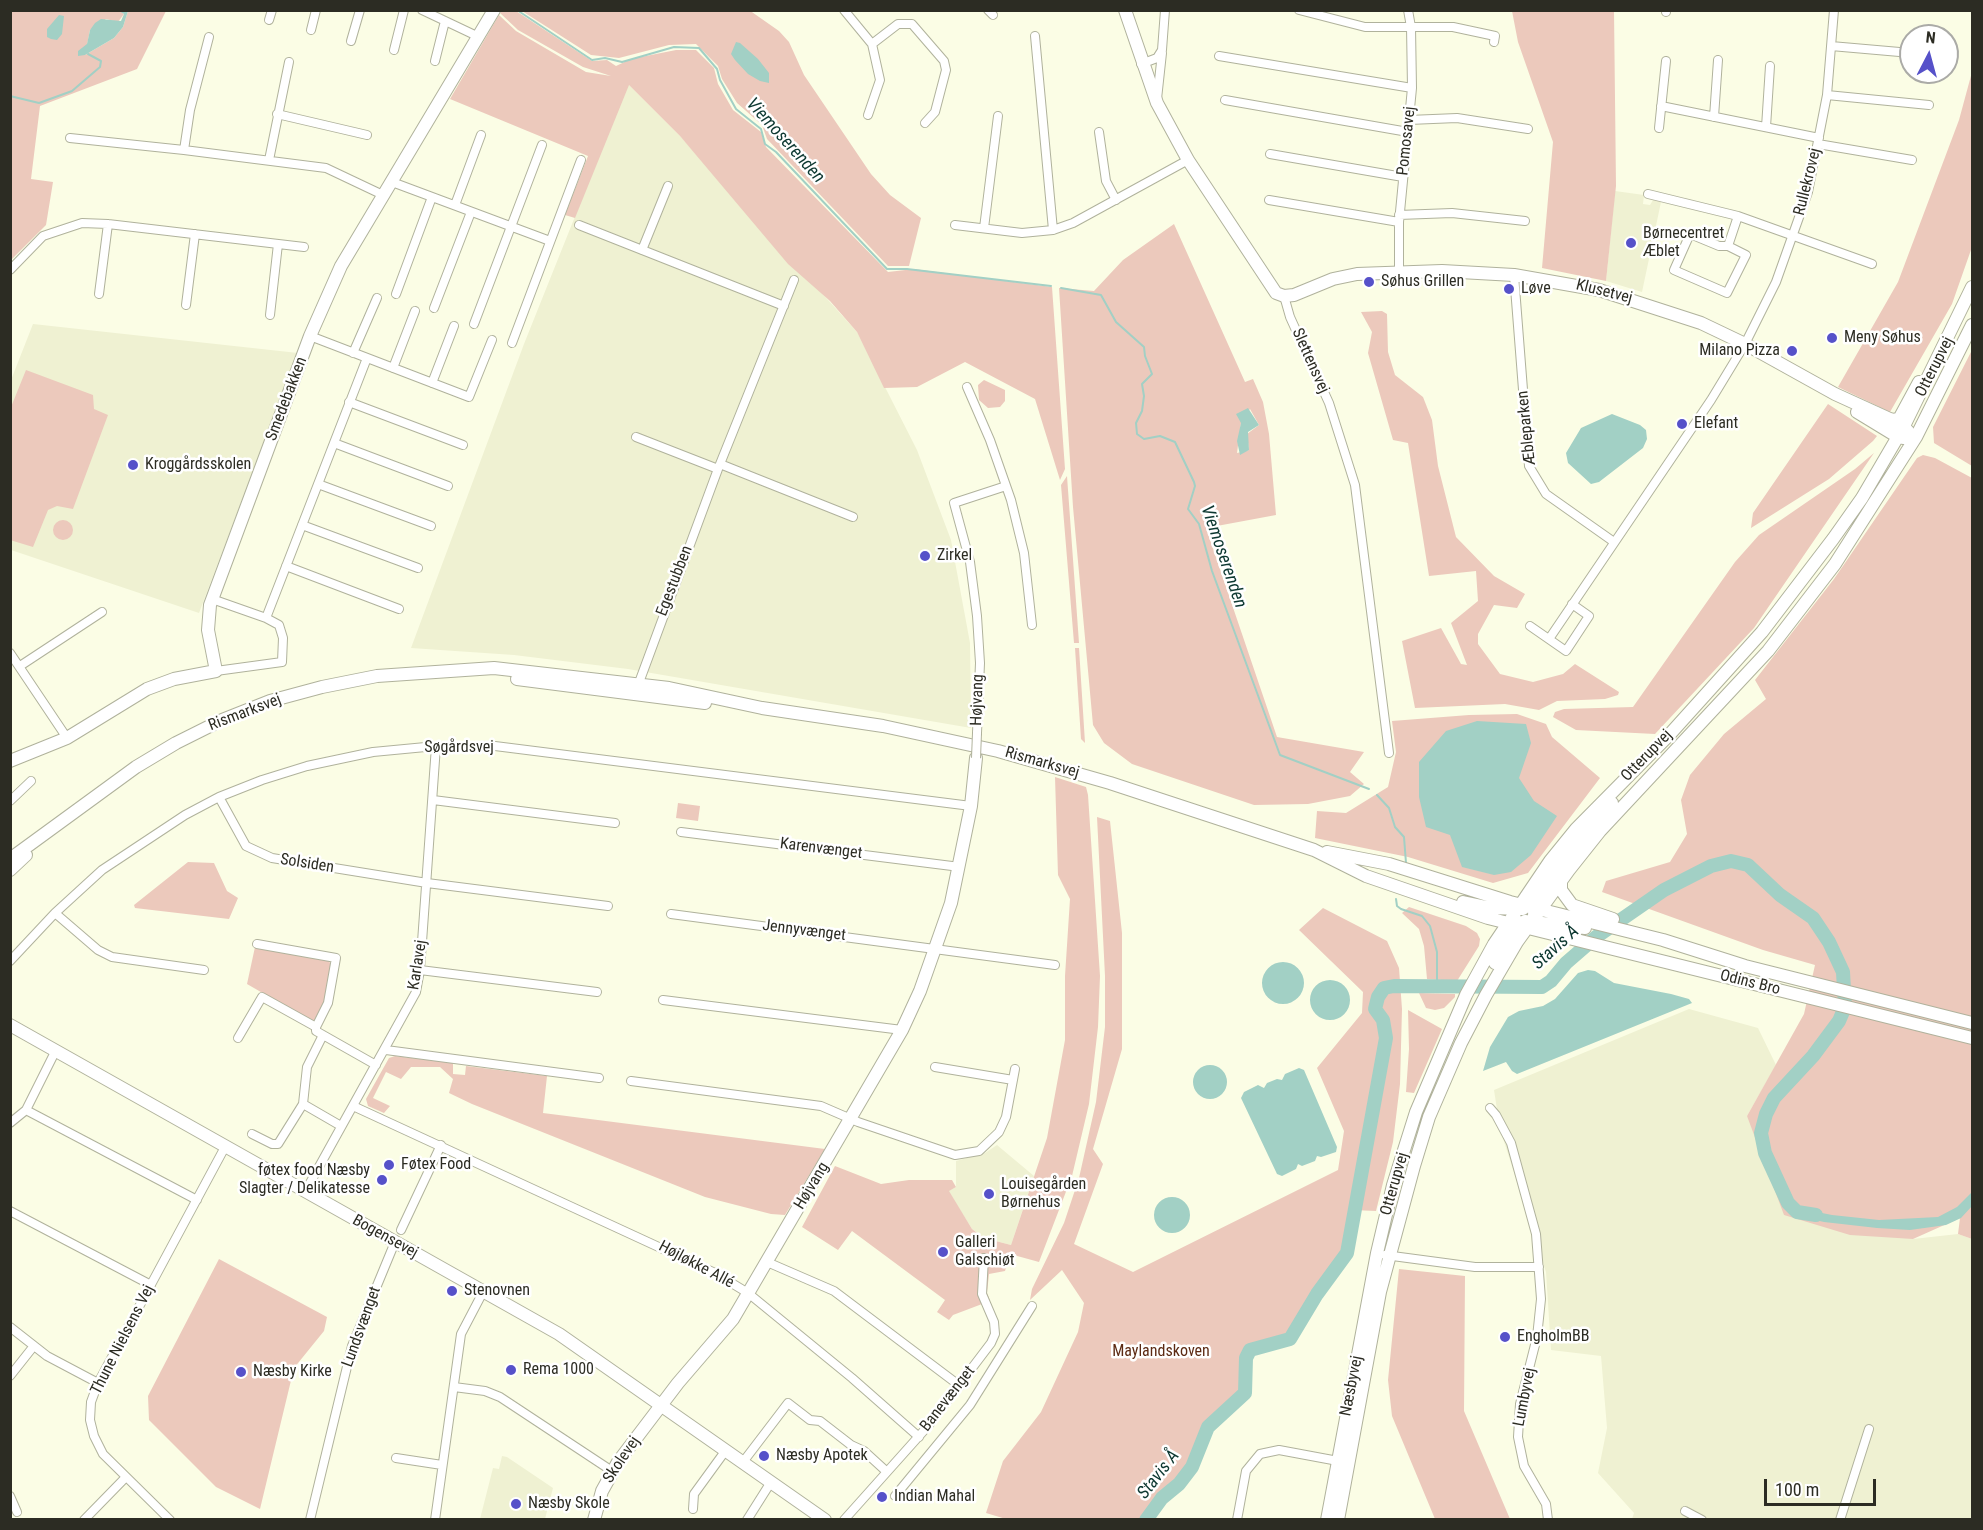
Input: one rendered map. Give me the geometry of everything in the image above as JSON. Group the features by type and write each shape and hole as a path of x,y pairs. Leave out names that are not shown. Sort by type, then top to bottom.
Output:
{"main road":[{"name":"Smedebakken","path":"216,671 208,630 212,599 310,336 341,266 494,10"},
{"name":"Slettensvej","path":"1125,10 1141,64 1157,103 1188,160 1275,293 1284,296"},
{"name":"Klusetvej","path":"1284,296 1333,279 1357,274 1473,272 1558,281 1639,301 1701,323 1745,344 1905,435"},
{"name":"Otterupvej","path":"1389,1257 1429,1117 1476,995 1523,916 1552,892 1600,831 1768,651 1853,538 1905,435 1972,287"},
{"name":"Otterupvej","path":"1377,1253 1393,1185 1416,1112 1476,995 1576,829 1670,734 1802,583 1905,435 1972,325"},
{"path":"1892,420 1899,419 1927,369 1952,333"},
{"name":"Klusetvej","path":"1835,394 1892,420 1905,435"},
{"name":"Rismarksvej","path":"10,859 136,767 176,742 270,701 322,687 377,676 494,668 883,726 998,751 1110,783 1314,850 1389,864 1523,916"},
{"path":"10,761 67,738 147,689 174,679 216,671"},
{"name":"Højvang","path":"661,1405 719,1338 748,1293 852,1119 902,1030 936,949 960,867 971,806 976,758"},
{"name":"Rismarksvej","path":"10,870 55,827"},
{"name":"Rismarksvej","path":"1314,850 1400,890 1523,916"},
{"path":"1561,880 1561,890 1572,905 1597,923 1624,929"},
{"path":"1523,916 1597,923 1721,958"},
{"name":"Odins Bro","path":"1523,916 1570,938 1972,1038"},
{"name":"Odins Bro","path":"1624,929 1811,983 1972,1023"},
{"name":"Bogensevej","path":"10,1018 34,1039"},
{"name":"Bogensevej","path":"10,1025 559,1334 825,1520"},
{"name":"Næsbyvej","path":"1326,1520 1377,1253"},
{"name":"Næsbyvej","path":"1338,1520 1389,1257"},
{"name":"Skolevej","path":"594,1520 602,1491 612,1471 661,1405"}],"street":[{"path":"269,20 272,10"},
{"path":"311,30 316,10"},
{"path":"351,41 360,10"},
{"path":"394,50 404,10"},
{"path":"422,10 479,38"},
{"path":"844,10 872,44 880,80 868,115"},
{"path":"1157,103 1166,10"},
{"path":"1299,10 1365,27 1461,28 1495,36 1494,42"},
{"name":"Pomosavej","path":"1399,272 1399,219 1412,88 1411,27 1408,10"},
{"name":"Rullekrovej","path":"1745,344 1776,282 1808,192 1827,95 1834,10"},
{"path":"435,60 445,21"},
{"path":"872,44 898,24 912,24 944,61 946,70 935,112 925,123"},
{"path":"1035,36 1053,230"},
{"path":"184,150 190,110 209,37"},
{"path":"1831,46 1899,52"},
{"path":"1141,64 1157,58 1162,50"},
{"path":"1219,56 1412,88"},
{"path":"1714,117 1718,60"},
{"path":"1659,128 1666,61"},
{"path":"269,160 289,62"},
{"path":"1766,127 1770,66"},
{"path":"1827,95 1929,105"},
{"path":"1225,100 1408,132"},
{"path":"1661,106 1912,160"},
{"path":"277,114 367,135"},
{"path":"984,228 998,116"},
{"path":"1409,120 1457,118 1528,129"},
{"path":"1099,132 1106,181 1116,200"},
{"path":"455,205 481,135"},
{"path":"70,138 326,168 383,195"},
{"path":"474,324 542,145"},
{"path":"1270,154 1403,177"},
{"path":"512,343 581,160"},
{"path":"955,225 1022,232 1053,230 1116,200 1188,160"},
{"path":"392,182 550,241"},
{"path":"642,250 668,186"},
{"path":"1648,194 1738,216 1872,264"},
{"path":"396,294 432,197"},
{"path":"1269,200 1399,219 1452,213 1526,221"},
{"path":"434,308 471,212"},
{"path":"1728,246 1738,216"},
{"path":"10,270 43,236 82,223 108,224 304,247"},
{"path":"99,294 108,224"},
{"path":"579,225 784,306"},
{"path":"186,305 195,234"},
{"path":"1690,234 1719,246 1728,246 1746,255 1727,293 1674,270 1690,234"},
{"path":"270,315 279,244"},
{"name":"Æbleparken","path":"1514,275 1529,466 1546,494 1614,542"},
{"name":"Egestubben","path":"637,689 719,467 794,280"},
{"name":"Slettensvej","path":"1284,296 1290,317 1333,414 1355,485 1389,753"},
{"path":"353,353 377,298"},
{"path":"393,368 415,311"},
{"path":"432,383 454,326"},
{"path":"310,336 469,397 492,340"},
{"path":"1549,639 1712,400 1745,344"},
{"path":"266,618 367,358"},
{"path":"967,387 1006,486 1024,552 1032,626"},
{"path":"350,402 463,445"},
{"path":"636,437 853,517"},
{"path":"334,443 448,486"},
{"path":"318,484 431,526"},
{"name":"Højvang","path":"976,758 980,656 977,616 970,562 954,503 1006,486"},
{"path":"302,525 418,568"},
{"path":"286,566 399,609"},
{"path":"212,599 266,618 279,625 283,638 282,662 216,671"},
{"path":"1530,626 1566,651 1590,616 1572,604"},
{"path":"20,666 102,612"},
{"path":"10,653 67,738"},
{"name":"Søgårdsvej","path":"10,961 102,870 219,796 307,766 373,752 436,746 495,746 971,806"},
{"name":"Karlavej","path":"305,1192 407,1012 420,970 436,746"},
{"path":"10,801 31,781"},
{"name":"Solsiden","path":"219,796 239,837 258,854 427,883 608,906"},
{"path":"433,800 615,823"},
{"name":"Karenvænget","path":"681,832 960,867"},
{"path":"56,913 98,950 112,957 204,970"},
{"name":"Jennyvænget","path":"671,914 936,949"},
{"path":"257,944 336,958 328,1003 316,1027"},
{"path":"936,949 1055,965"},
{"path":"420,970 597,992"},
{"path":"238,1038 262,997 316,1027 316,1031 376,1065"},
{"path":"663,1000 902,1030"},
{"path":"252,1134 272,1144 278,1144 303,1104 307,1067 323,1035"},
{"path":"386,1050 599,1078"},
{"path":"10,1123 26,1110 55,1052"},
{"path":"935,1066 1013,1080"},
{"path":"631,1081 821,1106 942,1153 964,1155 979,1151 999,1132 1006,1118 1015,1069"},
{"path":"303,1104 341,1126"},
{"name":"Højløkke Allé","path":"354,1106 674,1252 748,1293 852,1378 918,1437"},
{"name":"Lumbyvej","path":"1490,1108 1496,1114 1511,1143 1536,1233 1541,1299 1538,1337 1520,1404 1518,1437 1524,1466 1546,1504 1548,1520"},
{"path":"26,1110 197,1200"},
{"path":"401,1230 441,1145"},
{"name":"Thune Nielsens Vej","path":"170,1520 104,1454 94,1436 90,1420 91,1402 98,1383 225,1147"},
{"path":"10,1211 151,1285"},
{"name":"Lundsvænget","path":"310,1520 352,1346 395,1242"},
{"path":"1377,1253 1389,1257 1475,1267 1539,1267"},
{"name":"Banevænget","path":"844,1520 918,1437 992,1343 995,1334 994,1322 982,1294 984,1258"},
{"path":"767,1262 834,1292 960,1386"},
{"path":"435,1520 461,1334 483,1292"},
{"name":"Banevænget","path":"895,1496 970,1405 1032,1306"},
{"path":"10,1327 33,1347 98,1383"},
{"path":"10,1376 33,1347"},
{"path":"454,1387 484,1391 500,1397 612,1471"},
{"path":"743,1462 788,1402 810,1420 819,1421 851,1445 864,1451 887,1472"},
{"path":"1840,1520 1869,1429"},
{"path":"693,1509 694,1494 726,1450"},
{"path":"1237,1520 1246,1471 1260,1454 1279,1450 1338,1461"},
{"path":"396,1458 442,1465"},
{"path":"84,1520 126,1477"},
{"path":"747,1520 771,1482"},
{"path":"11,1499 17,1512"},
{"path":"1684,1511 1702,1520"}],"shaded area":[{"path":"628,84 680,136 857,332 917,450 951,540 970,643 971,728 628,669 514,655 411,648 524,344"},
{"name":"Børnecentret Æblet","path":"1615,191 1644,195 1643,204 1650,205 1653,200 1661,202 1642,292 1606,281"},
{"name":"Kroggårdsskolen","path":"33,324 298,353 199,613 11,550 11,380"},
{"path":"1689,1009 1758,1028 1776,1065 1747,1116 1913,1239 1958,1234 1972,1239 1972,1519 1632,1519 1634,1513 1598,1473 1607,1428 1601,1356 1551,1350 1546,1272 1500,1129 1494,1090"},
{"name":"Louisegården Børnehus","path":"997,1145 1034,1176 1011,1245 984,1238 972,1229 948,1191 956,1187 956,1161 985,1153"},
{"name":"Næsby Skole","path":"502,1456 507,1457 553,1488 545,1519 480,1519 493,1468 499,1469"}],"green space":[{"path":"119,10 124,14 118,22 106,19 90,30 85,55 114,38 123,27 128,11 166,11 137,69 40,106 31,179 53,182 46,225 11,260 11,11"},
{"path":"502,10 516,11 592,61 607,60 616,66 631,59 676,50 696,50 714,68 718,84 733,110 761,132 766,147 888,272 914,269 1052,287 1065,469 1060,480 1035,399 965,362 917,387 884,388 857,332 830,301 788,264 680,136 629,85 575,218 565,215 588,156 450,99 499,15 516,31 586,72 611,76 583,67 518,30 500,13"},
{"path":"749,10 779,31 789,42 804,75 871,174 890,195 921,218 909,266 888,266 767,139 762,125 737,103 722,79 718,66 696,44 669,45 619,58 591,55 522,11"},
{"path":"1512,11 1614,11 1616,186 1606,281 1542,268 1553,142 1518,42"},
{"path":"1972,72 1972,247 1952,304 1890,412 1838,387 1898,282 1959,120"},
{"path":"1174,224 1245,382 1253,379 1263,402 1269,434 1276,515 1206,528 1277,737 1364,752 1350,772 1364,784 1350,796 1308,804 1254,805 1132,764 1104,743 1093,725 1073,507 1059,288 1094,291 1123,260","holes":["1250,409 1259,425 1247,434 1249,450 1237,453 1241,423"]},
{"path":"1382,311 1387,314 1388,352 1395,375 1423,397 1432,420 1438,466 1456,537 1494,576 1525,594 1517,608 1494,605 1478,634 1478,644 1500,674 1533,682 1563,674 1575,664 1619,692 1618,695 1605,699 1557,701 1539,710 1505,704 1415,708 1402,641 1441,628 1461,664 1467,665 1451,623 1478,601 1476,571 1429,576 1408,443 1393,440 1368,353 1372,332 1361,312"},
{"path":"1972,350 1972,466 1934,443 1933,427"},
{"path":"26,370 93,395 94,409 108,415 73,509 57,506 48,510 33,547 10,540 11,407"},
{"path":"984,380 1005,390 1005,401 1000,407 988,408 979,400 978,385"},
{"path":"1828,404 1877,436 1829,479 1751,528 1753,513"},
{"path":"1874,453 1754,628 1655,734 1576,730 1553,717 1555,712 1564,709 1633,707 1735,562 1759,535 1855,469"},
{"path":"1923,455 1935,458 1972,478 1972,1239 1958,1234 1960,1218 1913,1239 1850,1235 1784,1215 1747,1116 1804,1014 1815,965 1763,950 1602,892 1606,881 1670,862 1687,834 1681,800 1690,775 1724,734 1766,699 1755,680 1834,579 1917,458"},
{"path":"1067,476 1079,643 1074,643 1061,485"},
{"path":"59,520 67,520 73,526 73,534 67,540 59,540 53,534 53,526"},
{"path":"1075,648 1079,648 1085,743 1081,739"},
{"path":"1517,714 1546,724 1552,737 1600,778 1528,873 1493,883 1408,857 1315,838 1317,811 1346,813 1388,787 1396,752 1392,721"},
{"path":"1055,777 1086,787 1088,795 1100,976 1098,1027 1089,1104 1072,1176 1039,1262 1010,1254 1005,1271 989,1274 987,1293 990,1301 953,1315 949,1320 937,1312 945,1300 852,1231 838,1250 802,1227 835,1166 881,1184 909,1180 952,1180 956,1187 949,1191 972,1229 984,1238 1011,1245 1047,1138 1065,1040 1065,976 1070,899 1058,875"},
{"path":"678,803 700,806 698,821 676,818"},
{"name":"Maylandskoven","path":"1097,817 1110,821 1122,933 1122,1049 1093,1149 1103,1164 1074,1244 1133,1272 1338,1170 1344,1131 1317,1068 1362,1013 1363,992 1299,930 1323,908 1387,941 1399,968 1402,1009 1400,1084 1393,1142 1376,1211 1353,1210 1347,1253 1317,1294 1297,1332 1290,1339 1250,1350 1246,1358 1245,1393 1208,1427 1192,1467 1179,1484 1162,1498 1146,1517 1137,1520 1006,1519 986,1513 1003,1461 1041,1412 1078,1332 1084,1303 1062,1270 1030,1300 1032,1289 1064,1223 1079,1178 1096,1102 1105,1027 1105,976"},
{"path":"188,862 214,863 227,891 238,898 229,919 135,908 134,905"},
{"path":"1409,907 1466,926 1477,933 1480,939 1479,946 1457,981 1427,979 1424,946 1419,929 1402,913"},
{"path":"255,947 327,959 331,964 324,1003 313,1022 247,984"},
{"path":"1419,993 1455,994 1455,997 1444,1008 1435,1010 1426,1008"},
{"path":"1408,1010 1442,1029 1414,1093 1406,1092 1409,1049"},
{"path":"395,1056 453,1063 453,1074 465,1075 466,1066 547,1076 543,1113 825,1149 785,1215 771,1214 705,1197 472,1104 449,1093 453,1079 440,1067 411,1067 401,1079 386,1072 373,1098 390,1106 384,1113 368,1106 366,1099 389,1058"},
{"path":"219,1259 327,1317 324,1331 294,1368 260,1509 216,1487 149,1420 148,1396"},
{"path":"1399,1269 1465,1276 1464,1411 1510,1519 1435,1519 1392,1416 1388,1380"}],"water":[{"path":"119,11 128,11 123,27 114,38 85,55 78,56 78,51 87,44 90,30 95,23 101,19 121,21 124,14"},
{"path":"59,15 64,16 62,34 57,40 51,39 47,37 47,29"},
{"path":"736,42 758,59 769,73 769,83 748,74 735,60 731,54"},
{"path":"1248,408 1259,425 1248,432 1249,450 1240,455 1237,441 1241,423 1236,414"},
{"path":"1612,414 1640,425 1646,430 1647,439 1643,448 1599,482 1591,484 1568,463 1566,453 1581,428"},
{"path":"1477,721 1526,724 1531,743 1519,778 1534,801 1557,816 1531,855 1511,872 1494,875 1462,867 1450,835 1426,827 1419,797 1419,762 1446,731"},
{"path":"1283,962 1298,968 1304,983 1298,998 1283,1004 1268,998 1262,983 1268,968"},
{"path":"1588,970 1595,971 1614,983 1671,994 1689,999 1692,1003 1517,1074 1506,1062 1483,1071 1490,1047 1508,1017 1519,1011 1543,1006 1555,999 1578,973"},
{"path":"1330,980 1338,981 1344,986 1349,992 1349,1008 1344,1014 1338,1019 1330,1020 1322,1019 1316,1014 1311,1008 1310,1000 1311,992 1316,986 1322,981"},
{"path":"1210,1065 1222,1070 1227,1082 1222,1094 1210,1099 1198,1094 1193,1082 1198,1070"},
{"path":"1299,1068 1304,1070 1337,1147 1336,1152 1321,1157 1317,1156 1315,1161 1302,1166 1298,1164 1296,1169 1282,1176 1277,1174 1241,1098 1244,1092 1258,1085 1264,1088 1267,1083 1277,1079 1282,1080 1285,1074"},
{"path":"1972,1192 1972,1206 1961,1218 1946,1225 1910,1230 1824,1222 1798,1216 1802,1209 1879,1220 1938,1217 1957,1207"},
{"path":"1172,1197 1185,1202 1190,1215 1185,1228 1172,1233 1159,1228 1154,1215 1159,1202"}],"waterway":[{"name":"Viemoserenden","path":"517,10 592,60 605,58 622,62 674,47 699,48 717,69 720,80 736,109 761,129 765,144 776,152 887,269 907,269 1051,286"},
{"path":"10,96 39,103 72,91 100,67 101,61 88,54"},
{"name":"Viemoserenden","path":"1061,288 1101,295 1116,322 1144,347 1152,374 1142,384 1144,396 1142,411 1136,423 1137,434 1144,439 1160,436 1175,442 1194,482 1195,486 1188,509 1199,524 1212,571 1280,755 1369,789"},
{"name":"Viemoserenden","path":"1377,795 1389,808 1395,827 1404,837 1406,863"},
{"name":"Stavis Å","path":"1146,1520 1162,1498 1179,1484 1192,1467 1208,1427 1245,1393 1246,1358 1250,1350 1290,1339 1317,1294 1347,1253 1386,1038 1383,1020 1375,1009 1378,997 1384,988 1394,986 1542,987 1596,937 1664,890 1711,866 1731,861 1748,865 1780,895 1813,918 1829,942 1843,972 1845,1007 1839,1021 1813,1056 1774,1098 1766,1114 1761,1133 1765,1153 1788,1203 1797,1212 1816,1215"},
{"name":"Viemoserenden","path":"1396,899 1397,906 1422,916 1430,926 1437,952 1437,987"}],"place":[{"name":"Børnecentret Æblet","path":"1631,243"},
{"name":"Søhus Grillen","path":"1369,282"},
{"name":"Løve","path":"1509,289"},
{"name":"Meny Søhus","path":"1832,338"},
{"name":"Milano Pizza","path":"1792,351"},
{"name":"Elefant","path":"1682,424"},
{"name":"Kroggårdsskolen","path":"133,465"},
{"name":"Zirkel","path":"925,556"},
{"name":"Føtex Food","path":"389,1165"},
{"name":"føtex food Næsby Slagter / Delikatesse","path":"382,1180"},
{"name":"Louisegården Børnehus","path":"989,1194"},
{"name":"Galleri Galschiøt","path":"943,1252"},
{"name":"Stenovnen","path":"452,1291"},
{"name":"EngholmBB","path":"1505,1337"},
{"name":"Rema 1000","path":"511,1370"},
{"name":"Næsby Kirke","path":"241,1372"},
{"name":"Næsby Apotek","path":"764,1456"},
{"name":"Indian Mahal","path":"882,1497"},
{"name":"Næsby Skole","path":"516,1504"}]}
